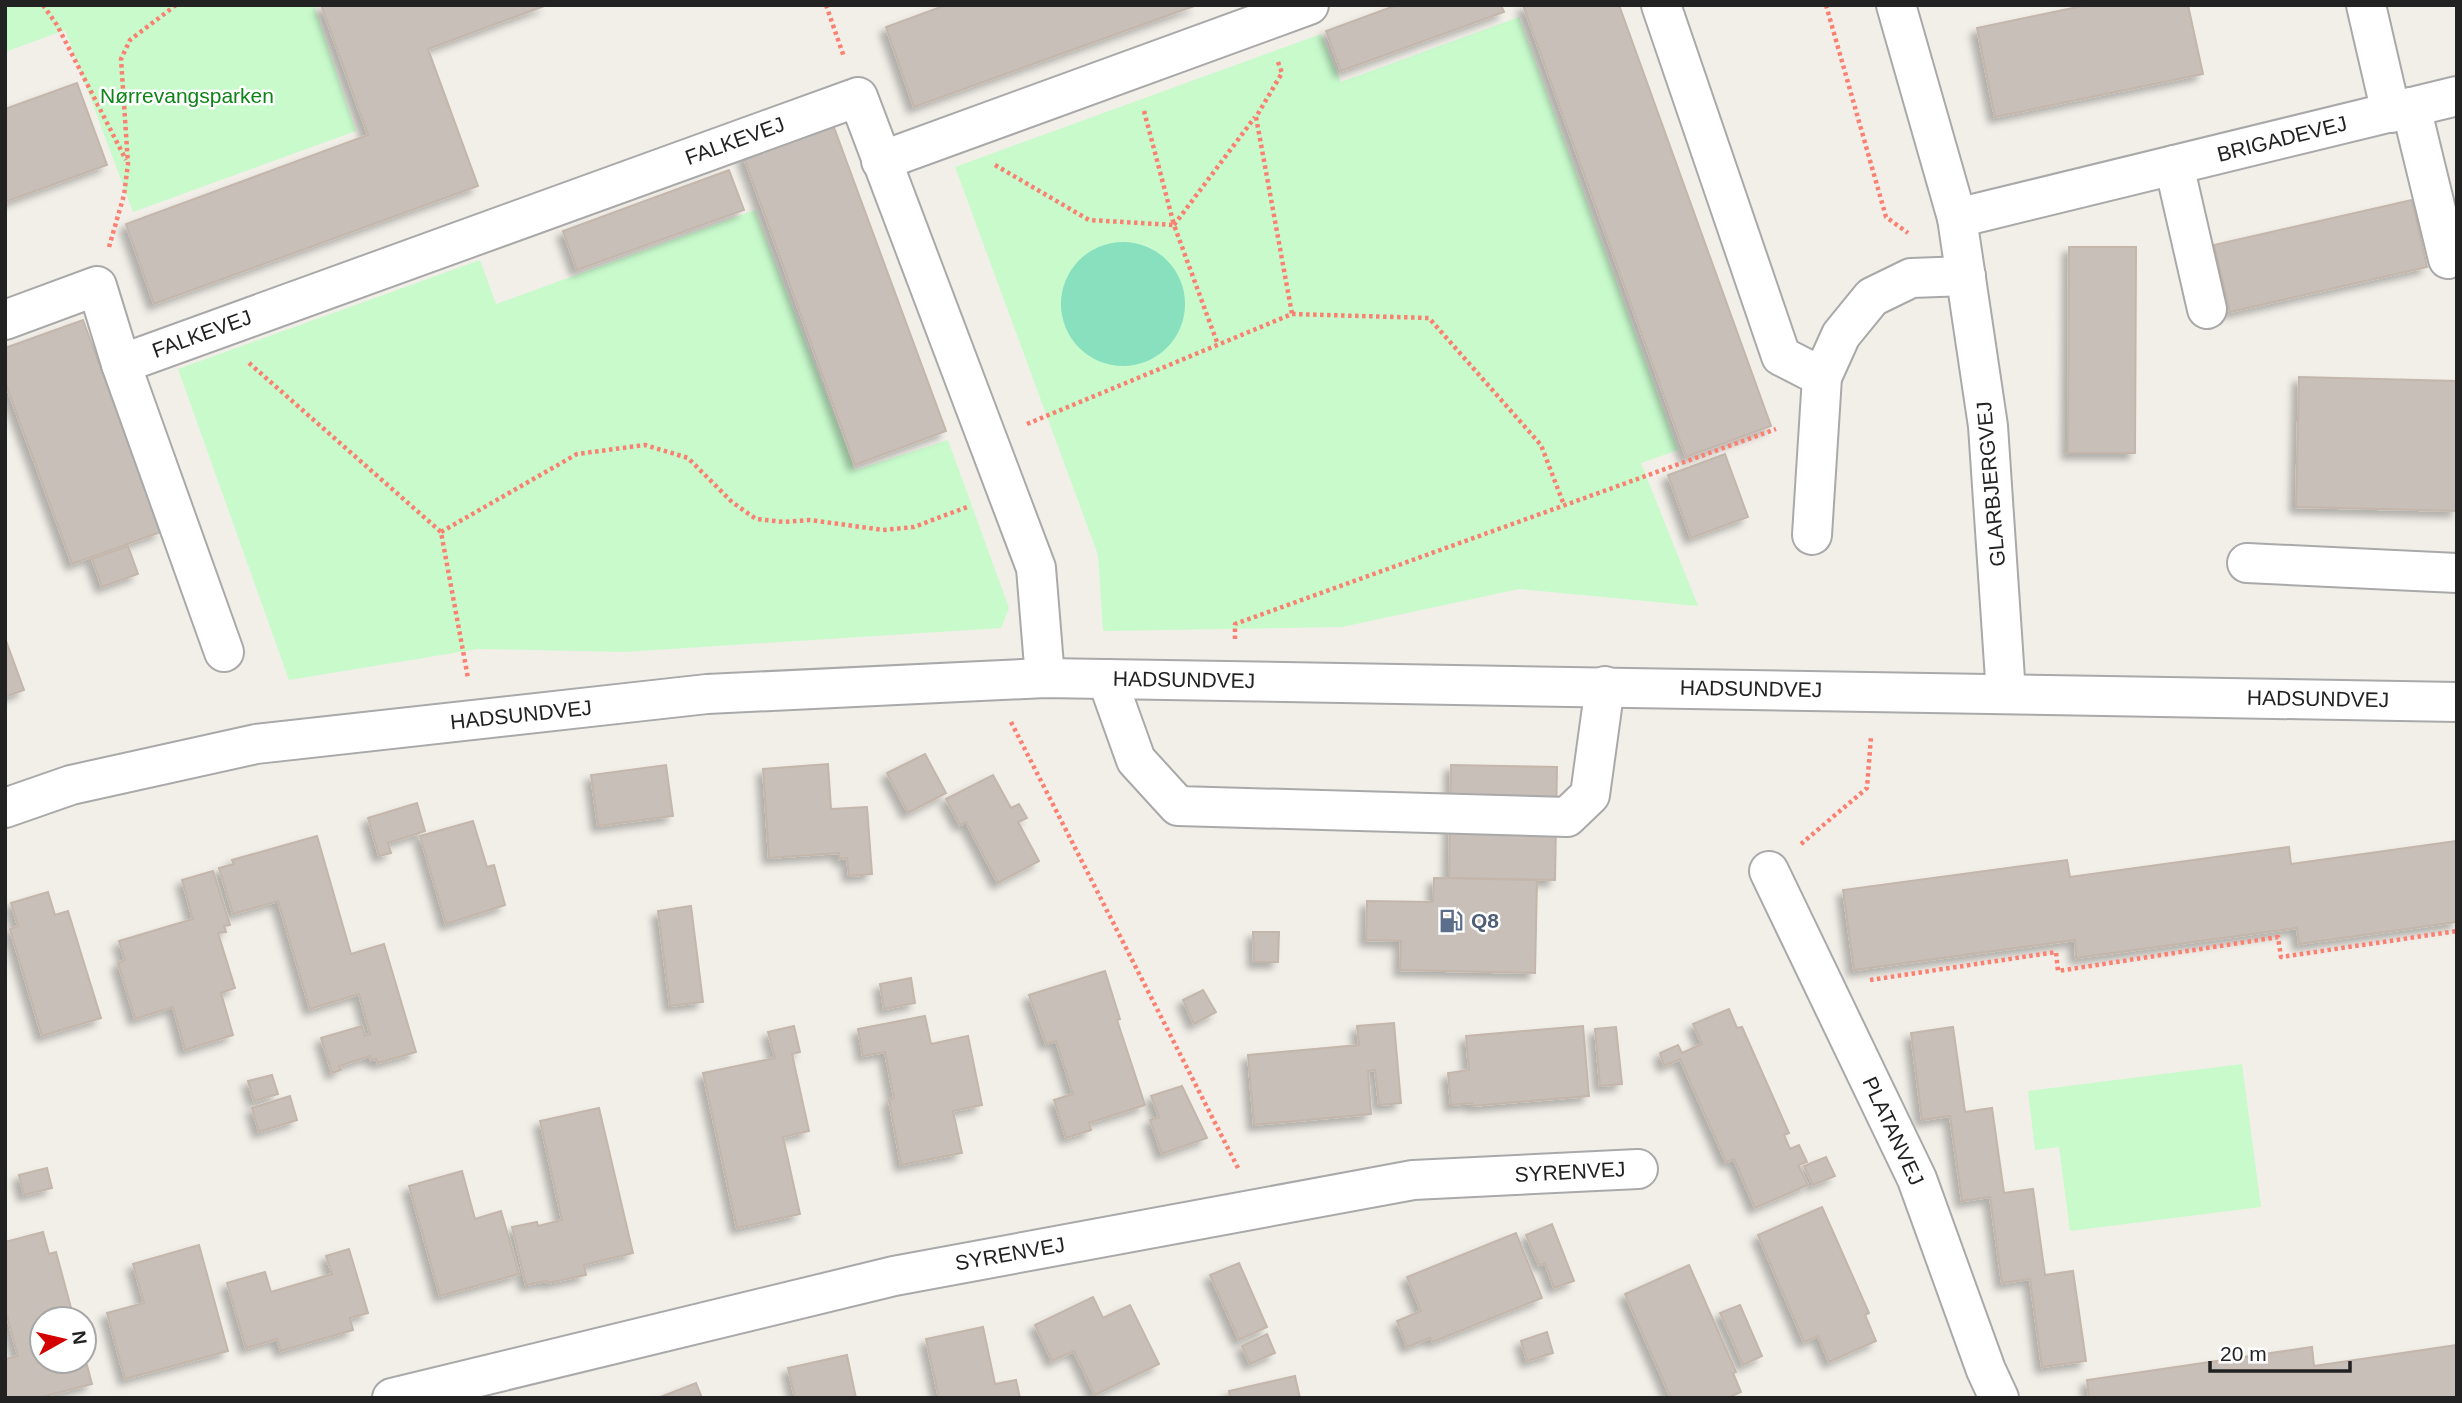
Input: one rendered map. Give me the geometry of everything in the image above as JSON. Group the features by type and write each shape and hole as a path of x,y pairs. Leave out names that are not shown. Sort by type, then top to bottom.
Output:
{"street":[{"path":"881,160 1309,5"},
{"path":"1661,5 1781,356 1822,377"},
{"name":"GLARBJERGVEJ","path":"1895,5 1957,218 1988,426 2006,694"},
{"path":"2366,5 2448,259"},
{"name":"BRIGADEVEJ","path":"1957,218 2457,96"},
{"path":"858,97 1036,568 1045,678"},
{"name":"FALKEVEJ","path":"121,364 858,97"},
{"path":"2174,165 2207,309"},
{"path":"1812,535 1822,377 1841,335 1872,297 1911,278 1966,276"},
{"path":"5,320 97,285 121,364 224,652"},
{"path":"2247,563 2457,573"},
{"name":"HADSUNDVEJ","path":"5,808 71,785 256,744 707,694 1045,678 1875,690 2457,702"},
{"path":"1107,679 1136,760 1178,806 1567,817 1590,795 1605,686"},
{"name":"PLATANVEJ","path":"1769,871 1917,1179 1986,1370 1999,1398"},
{"name":"SYRENVEJ","path":"392,1398 894,1276 1258,1208 1413,1180 1638,1169"}],"path":[{"path":"43,5 57,25 128,164"},
{"path":"97,285 124,195 128,164 121,59 131,40 176,5"},
{"path":"826,5 858,97"},
{"path":"1826,5 1886,218 1966,276"},
{"path":"1174,225 1256,117 1282,73 1264,22"},
{"path":"1134,69 1174,225 1218,345"},
{"path":"1256,117 1292,314"},
{"path":"981,125 995,167 1089,220 1174,225"},
{"path":"987,440 1292,314 1429,318 1541,445 1564,505"},
{"path":"212,331 441,532 475,720"},
{"path":"1235,681 1235,624 1772,429 1818,431"},
{"path":"441,532 577,454 645,445 688,458 732,502 756,519 784,522 810,520 883,530 914,527 1007,492"},
{"path":"990,681 1258,1208"},
{"path":"1769,871 1867,788 1875,690"},
{"path":"1824,988 2056,952 2058,971 2278,937 2281,957 2457,930"}],"green space":[{"name":"Nørrevangsparken","path":"5,5 314,5 356,131 133,212 65,30 5,52"},
{"path":"1519,17 1678,450 1641,463 1698,606 1519,589 1342,627 1103,631 1098,555 955,167 1321,34 1341,82"},
{"path":"755,210 855,470 948,440 1009,608 1001,628 624,652 478,649 289,680 178,369 480,260 496,304"},
{"path":"1123,242 1147,247 1167,260 1180,280 1185,304 1180,328 1167,348 1147,361 1123,366 1099,361 1079,348 1066,328 1061,304 1066,280 1079,260 1099,247"},
{"path":"2242,1064 2261,1207 2070,1231 2059,1147 2035,1150 2028,1091"}],"building":[{"path":"321,5 547,5 428,49 478,186 154,304 126,224 368,135"},
{"path":"946,5 1197,5 914,107 886,27"},
{"path":"1397,5 1501,5 1504,12 1341,71 1326,31"},
{"path":"1523,5 1619,5 1771,426 1686,457"},
{"path":"2087,5 2188,5 2203,74 1995,117 1977,28"},
{"path":"77,83 107,165 5,202 5,109"},
{"path":"832,122 946,431 855,465 743,155"},
{"path":"729,170 744,210 577,270 563,231"},
{"path":"2412,200 2427,267 2230,312 2214,245"},
{"path":"2069,247 2136,247 2135,453 2068,453"},
{"path":"83,320 161,532 72,564 5,382 5,348"},
{"path":"2299,377 2457,381 2457,511 2296,507"},
{"path":"1725,454 1748,517 1691,538 1668,475"},
{"path":"128,546 138,574 102,587 92,559"},
{"path":"5,638 24,690 5,697"},
{"path":"925,754 946,793 908,813 887,773"},
{"path":"828,764 831,809 867,807 872,874 849,876 847,858 839,859 839,853 769,858 763,769"},
{"path":"666,765 673,816 598,826 591,775"},
{"path":"1451,765 1557,767 1555,880 1449,878"},
{"path":"993,775 1011,808 1019,804 1027,818 1018,822 1039,861 998,883 966,822 960,825 946,799"},
{"path":"417,803 425,831 388,843 391,853 379,856 368,818"},
{"path":"473,821 487,867 494,865 505,905 446,924 420,836"},
{"path":"317,836 351,954 384,944 416,1052 378,1063 376,1059 371,1060 370,1056 339,1066 341,1070 332,1073 321,1038 362,1026 365,1036 370,1034 359,994 310,1009 278,901 233,914 219,868 234,864 232,860"},
{"path":"2457,841 2457,922 2299,944 2297,928 2076,958 2075,940 1854,970 1843,890 2067,860 2070,877 2289,847 2291,864"},
{"path":"213,871 230,925 224,926 226,932 218,933 235,988 221,993 233,1035 185,1050 173,1007 135,1019 118,963 125,960 119,941 193,919 182,880"},
{"name":"Q8","path":"1434,878 1537,880 1535,973 1400,970 1401,941 1366,940 1367,901 1433,902"},
{"path":"48,892 55,915 68,911 101,1018 42,1036 10,929 18,926 11,903"},
{"path":"691,906 703,1002 670,1006 658,911"},
{"path":"1253,932 1279,932 1278,962 1254,962"},
{"path":"1105,971 1120,1019 1117,1020 1145,1105 1089,1123 1091,1130 1066,1138 1054,1100 1073,1094 1056,1041 1046,1044 1029,995"},
{"path":"911,978 915,1003 884,1009 880,984"},
{"path":"1203,990 1216,1012 1194,1024 1183,1000"},
{"path":"1729,1009 1737,1028 1742,1027 1789,1133 1784,1135 1790,1149 1799,1145 1807,1162 1798,1165 1808,1185 1755,1208 1734,1159 1726,1162 1680,1059 1664,1066 1660,1053 1678,1045 1682,1053 1702,1044 1693,1024"},
{"path":"925,1016 931,1044 968,1036 982,1105 953,1111 962,1153 901,1165 889,1100 894,1098 885,1052 863,1056 858,1029"},
{"path":"1394,1023 1401,1103 1379,1105 1375,1070 1368,1071 1371,1114 1254,1125 1248,1055 1359,1045 1357,1026"},
{"path":"794,1026 800,1052 792,1054 809,1131 783,1137 800,1214 737,1228 703,1073 775,1058 768,1032"},
{"path":"1583,1026 1589,1096 1472,1106 1472,1103 1451,1105 1448,1073 1469,1070 1466,1036"},
{"path":"1616,1027 1622,1084 1600,1086 1595,1029"},
{"path":"1953,1027 1965,1112 1992,1108 2004,1193 2033,1189 2045,1275 2073,1271 2086,1361 2042,1367 2030,1279 2002,1283 1990,1197 1962,1201 1950,1116 1922,1120 1911,1033"},
{"path":"272,1075 278,1094 254,1101 248,1081"},
{"path":"1182,1086 1207,1138 1162,1154 1150,1120 1159,1117 1151,1096"},
{"path":"290,1096 297,1120 259,1132 252,1108"},
{"path":"599,1108 633,1253 584,1265 586,1275 526,1285 512,1227 537,1222 538,1226 562,1220 540,1121"},
{"path":"1826,1157 1835,1176 1813,1185 1804,1166"},
{"path":"47,1168 52,1188 24,1195 19,1175"},
{"path":"462,1171 475,1219 501,1211 519,1274 440,1296 409,1186"},
{"path":"1822,1207 1869,1313 1865,1315 1876,1341 1829,1362 1818,1336 1804,1342 1758,1235"},
{"path":"1552,1224 1574,1281 1554,1288 1545,1263 1539,1265 1526,1235"},
{"path":"43,1232 49,1254 56,1252 70,1305 28,1305 28,1375 90,1375 92,1384 38,1398 5,1398 5,1359 18,1356 5,1309 5,1242"},
{"path":"1516,1233 1542,1298 1433,1342 1430,1338 1407,1347 1397,1321 1421,1311 1407,1277"},
{"path":"199,1245 228,1351 125,1379 107,1313 144,1303 133,1264"},
{"path":"349,1249 368,1313 350,1318 353,1330 281,1351 277,1339 246,1348 227,1283 265,1272 271,1292 332,1274 326,1256"},
{"path":"1239,1263 1267,1327 1239,1340 1210,1275"},
{"path":"1689,1265 1736,1372 1733,1373 1741,1392 1727,1398 1671,1398 1625,1294"},
{"path":"1093,1297 1103,1318 1130,1305 1159,1364 1095,1395 1074,1351 1052,1361 1035,1325"},
{"path":"1740,1305 1762,1356 1743,1365 1720,1313"},
{"path":"983,1327 995,1384 1016,1380 1020,1398 939,1398 926,1339"},
{"path":"1547,1332 1553,1353 1527,1361 1521,1341"},
{"path":"1267,1334 1275,1353 1250,1364 1242,1346"},
{"path":"2457,1345 2457,1398 2089,1398 2087,1380 2312,1347 2314,1366"},
{"path":"847,1355 856,1398 795,1398 788,1368"},
{"path":"1295,1376 1300,1398 1230,1398 1229,1391"},
{"path":"696,1383 702,1398 658,1398"}],"place":[{"name":"Q8","path":"1451,921"}]}
